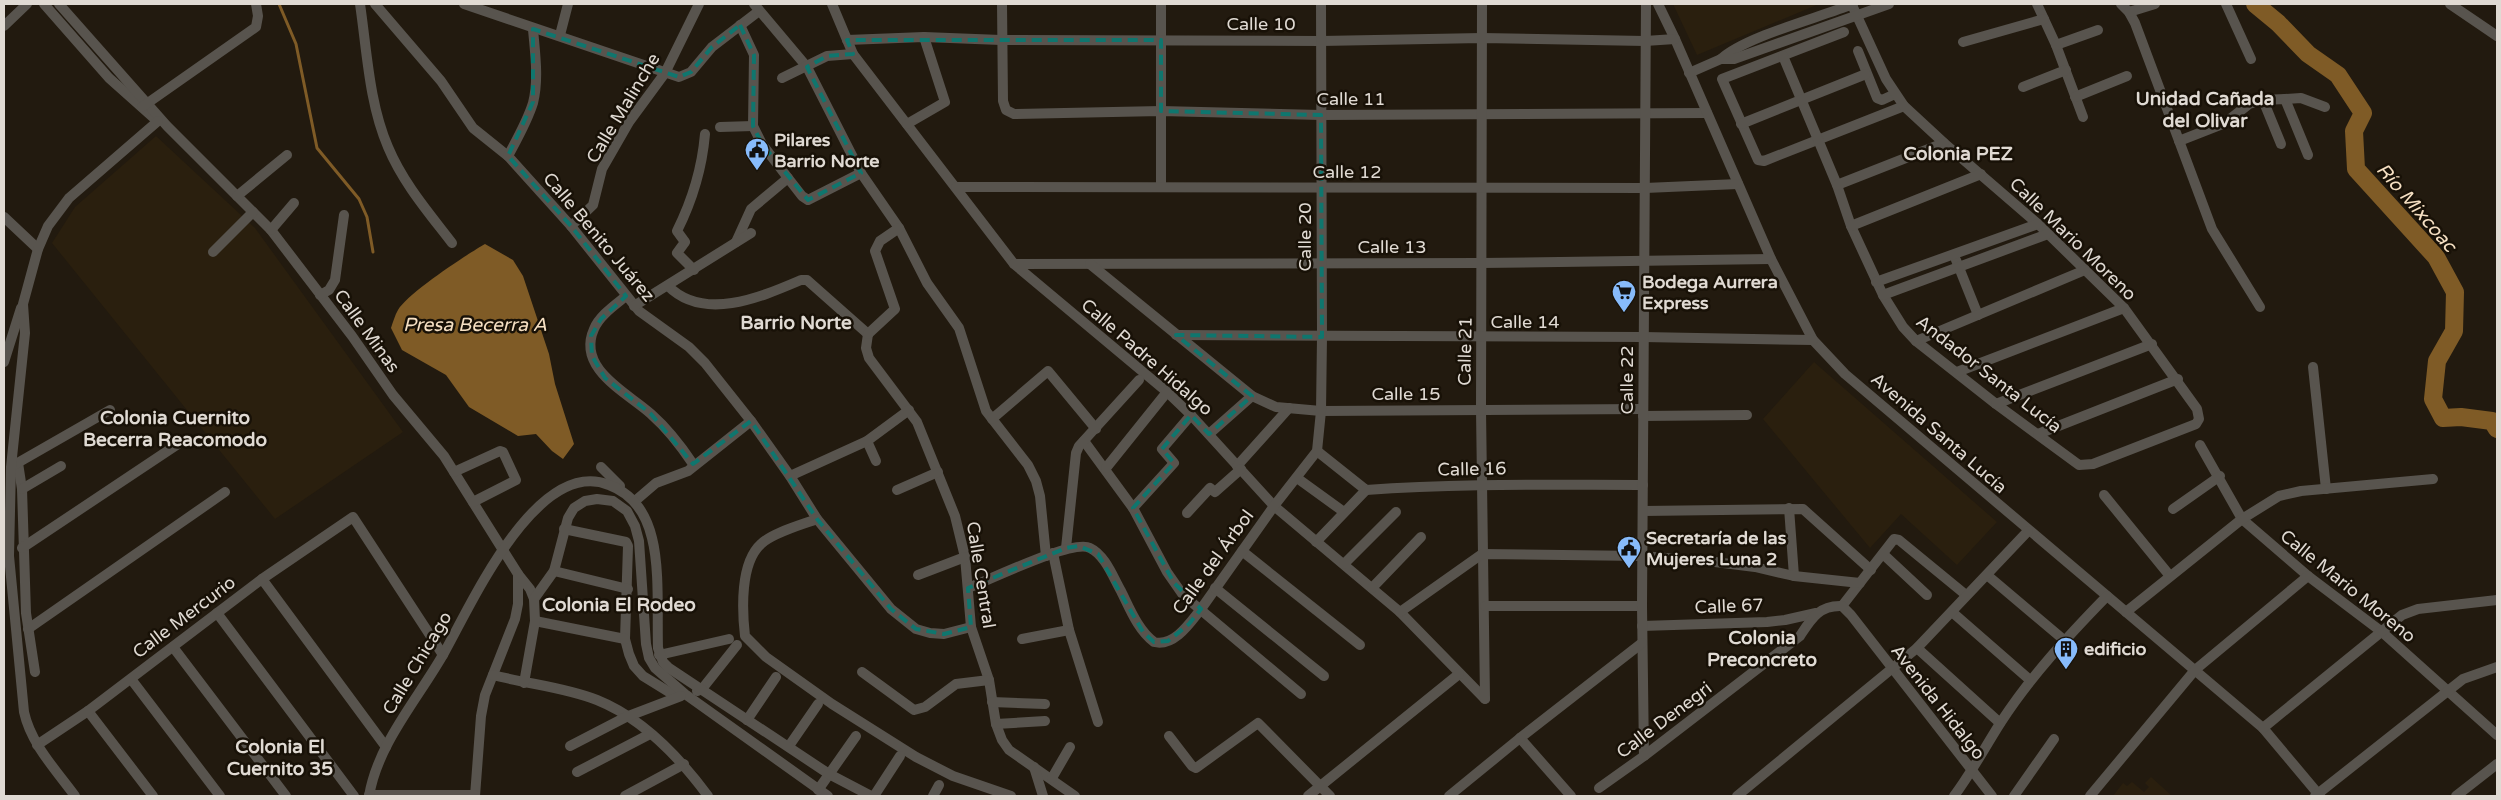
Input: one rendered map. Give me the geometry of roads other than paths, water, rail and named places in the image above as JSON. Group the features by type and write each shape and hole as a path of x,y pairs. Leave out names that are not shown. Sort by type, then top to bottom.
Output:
{"street":[{"path":"4,26 26,4"},
{"name":"Calle Minas","path":"44,4 96,64 163,123 270,230 393,395 454,472 502,550 530,589 534,599"},
{"name":"Calle Minas","path":"59,4 145,106"},
{"path":"145,106 256,26 258,22 256,4"},
{"path":"360,4 378,119 388,147 419,200 452,243"},
{"name":"Calle Benito Juárez","path":"375,4 441,81 473,128 508,156 571,226 634,306 705,362 751,421 790,476 817,519 891,609 916,629 930,634 944,634 971,627"},
{"path":"464,4 533,29 560,35 678,77 691,72 712,47 740,25 757,7 807,67 861,173 899,228 927,283 959,328 981,400 992,419 1028,465 1036,481 1050,555 1069,630 1098,722"},
{"path":"560,35 568,4"},
{"name":"Calle Malinche","path":"571,226 593,205 602,168 607,158 665,73 699,4"},
{"name":"Calle Padre Hidalgo","path":"832,4 853,54 1014,264 1192,415 1274,506 1400,612 1485,699"},
{"path":"1001,40 1002,4"},
{"path":"1161,4 1161,186"},
{"name":"Calle 20","path":"1317,451 1321,411 1322,337 1321,4"},
{"name":"Calle 21","path":"1482,4 1481,263 1483,338 1481,485 1485,606 1485,699"},
{"name":"Calle 22","path":"1644,756 1642,485 1646,4"},
{"name":"Avenida Santa Lucía","path":"1658,4 1771,259 1813,340 1845,374 2028,531 2263,728 2317,795"},
{"path":"1689,73 1722,59 1729,52 1758,39 1852,4"},
{"name":"Calle Mario Moreno","path":"1852,4 1894,94 1904,106 2038,224 2124,308 2178,379 2197,409 2199,419 2191,427 2093,464 2083,466 2075,463"},
{"path":"1722,59 1734,59 1889,4"},
{"path":"2037,4 2056,45 2083,117"},
{"path":"2121,4 2129,12 2212,229 2260,307"},
{"path":"2129,12 2155,4"},
{"path":"2226,4 2251,59"},
{"path":"2450,4 2469,19 2497,36"},
{"path":"1963,42 2044,20"},
{"path":"740,25 754,55 753,126 762,144 802,196 808,200 861,173"},
{"path":"508,156 533,102 536,80 533,29"},
{"path":"2056,45 2098,30"},
{"path":"1844,32 1724,78 1722,82 1757,158 1764,161 1904,106"},
{"path":"907,124 943,105 944,96 924,37"},
{"name":"Calle 10","path":"848,40 924,37 1001,40 1321,41 1482,38 1645,41 1675,39"},
{"name":"Calle 11","path":"1001,40 1003,101 1006,110 1014,114 1161,111 1321,115 1645,115 1707,113"},
{"path":"1858,51 1877,98 1882,100 1894,94"},
{"path":"782,78 826,56 853,54"},
{"name":"Andador Santa Lucía","path":"1783,56 1819,140 1851,226 1876,282 1903,327 1916,340 1996,404 2075,463"},
{"path":"2023,87 2066,70"},
{"path":"1741,124 1866,74"},
{"path":"2075,97 2126,76"},
{"path":"2179,141 2225,123 2242,107 2263,100 2301,98 2325,107"},
{"path":"2285,99 2308,155"},
{"path":"2263,100 2281,144"},
{"path":"4,362 38,249 48,226 69,198 163,123"},
{"path":"720,127 753,126"},
{"path":"694,270 677,253 685,242 677,230 690,205 698,181 705,134"},
{"path":"1837,185 1944,143"},
{"path":"237,196 287,155"},
{"path":"1851,226 1980,174"},
{"path":"736,242 751,209 788,178"},
{"name":"Calle 12","path":"956,187 1645,188 1738,184"},
{"path":"270,230 294,203"},
{"path":"214,252 253,212"},
{"path":"320,295 329,290 335,280 344,215"},
{"path":"4,217 38,249"},
{"path":"1876,282 2038,224"},
{"path":"668,286 677,296 688,302 727,303 749,300 801,280 807,280 868,334 895,309 875,250 880,241 899,228"},
{"path":"634,306 751,233"},
{"path":"1883,295 2048,234"},
{"path":"1954,255 1978,315"},
{"name":"Calle 13","path":"1014,264 1481,263 1771,259"},
{"name":"Calle 15","path":"1090,264 1252,396 1276,407 1321,411 1481,410 1746,415"},
{"path":"1916,340 2085,270"},
{"path":"626,296 594,328 590,345 592,356 605,378 651,414 678,442 694,464"},
{"path":"23,304 25,334 15,465 11,582 24,712 26,723 37,745 75,796"},
{"path":"1957,372 2124,308"},
{"name":"Calle Central","path":"868,334 866,348 869,358 909,410 925,437 955,516 965,557 968,612 971,627 989,680 996,724 1005,746 1052,778 1074,796"},
{"name":"Calle 14","path":"1176,335 1483,338 1643,337 1813,340"},
{"path":"1996,404 2152,344"},
{"path":"2313,367 2326,489"},
{"path":"992,419 1046,372 1050,372 1096,429"},
{"path":"2038,434 2178,379"},
{"path":"1066,548 1074,459 1079,446 1139,380"},
{"path":"1106,468 1167,392"},
{"path":"1209,434 1252,396"},
{"path":"1187,514 1210,488 1215,492 1239,468 1289,408"},
{"path":"15,465 110,410"},
{"path":"790,476 867,441 909,410"},
{"path":"1133,508 1174,462 1162,449 1192,415"},
{"path":"635,501 656,483 681,475 751,421"},
{"path":"867,441 876,461"},
{"path":"1084,441 1106,468 1133,508 1174,583 1201,610 1301,694"},
{"path":"22,548 181,442"},
{"name":"Calle Mario Moreno","path":"2200,445 2220,476 2242,519 2308,576 2382,632 2497,735"},
{"path":"454,472 500,451 503,452 515,482 473,502"},
{"path":"1316,542 1366,490 1317,451"},
{"name":"Calle del Árbol","path":"968,588 1066,548 1089,547 1098,554 1143,632 1154,642 1163,643 1176,636 1201,610 1274,506 1317,451"},
{"path":"15,465 22,489 22,548 28,630 35,672"},
{"path":"22,489 61,466"},
{"path":"601,467 635,501 652,536 655,551 660,655 669,668 829,774 873,796 900,756"},
{"path":"897,490 938,472"},
{"path":"2174,509 2220,476"},
{"path":"1297,478 1344,512"},
{"path":"2126,612 2242,519 2279,496 2301,490 2433,479"},
{"name":"Calle Chicago","path":"369,796 372,777 386,747 443,655 502,550 526,520 558,491 573,484 590,481 605,483 624,490"},
{"name":"Calle 16","path":"1366,490 1420,486 1642,485"},
{"path":"28,630 225,492"},
{"path":"2104,495 2170,576"},
{"path":"524,683 535,621 534,599 554,571 568,518 574,508 585,501 613,500 627,511 639,541 646,644 649,658 655,668 681,696"},
{"path":"1642,511 1789,508 1808,512 1871,570"},
{"path":"1789,508 1794,576"},
{"path":"1344,564 1396,512"},
{"name":"Calle Mercurio","path":"37,745 88,711 262,579 353,518 443,655"},
{"path":"817,519 772,537 761,543 753,553 743,592 744,636 766,657 832,704 916,757 953,776 1011,796"},
{"path":"564,529 621,540 628,546 625,639 634,666 644,676 681,696 828,796"},
{"path":"1736,796 1917,648 2028,531"},
{"path":"1372,588 1421,537"},
{"path":"1816,613 1829,606 1842,606 1894,538 1899,540 1966,595"},
{"path":"1242,551 1360,645"},
{"path":"1400,612 1482,554 1642,556 1715,562 1755,567 1794,576 1860,583"},
{"path":"1883,554 1927,595"},
{"path":"918,575 965,557"},
{"path":"554,571 628,589"},
{"path":"369,796 475,796 481,716 493,675 515,619 518,604 518,574"},
{"path":"1987,575 2064,640"},
{"path":"2090,796 2195,670 2308,576"},
{"path":"262,579 386,747"},
{"path":"1215,588 1324,676"},
{"path":"1954,796 1972,772 2000,723 2030,680 2064,640 2106,596"},
{"path":"2263,728 2402,615 2418,609 2497,600"},
{"path":"1485,606 1642,606"},
{"name":"Avenida Hidalgo","path":"1842,606 1992,796"},
{"path":"1952,612 2030,680"},
{"path":"217,613 354,796"},
{"name":"Calle 67","path":"1642,626 1776,621 1816,613"},
{"name":"Calle Denegri","path":"1600,788 1800,636 1816,613"},
{"path":"535,621 625,639"},
{"path":"1022,639 1069,630"},
{"path":"570,746 626,717 702,689 733,642 660,655"},
{"path":"1449,796 1642,643"},
{"path":"173,647 286,796"},
{"path":"1917,648 2000,723"},
{"path":"2317,795 2463,679 2497,667"},
{"path":"862,672 914,710 920,710 956,684 989,680"},
{"path":"1308,796 1459,674"},
{"path":"493,675 597,700 650,734 684,764 708,796"},
{"path":"747,720 776,677"},
{"path":"131,679 220,796"},
{"path":"992,702 1045,704"},
{"path":"789,746 818,704"},
{"path":"88,711 153,796"},
{"path":"996,724 1045,721"},
{"path":"1169,736 1192,766 1196,768 1258,723 1330,796"},
{"path":"577,772 650,734"},
{"path":"818,790 856,736"},
{"path":"1520,738 1571,796"},
{"path":"2014,796 2054,739"},
{"path":"1052,778 1070,747"},
{"path":"625,796 684,764"},
{"path":"2456,796 2497,764"},
{"path":"1033,765 1044,796"},
{"path":"933,796 939,785"}],"water":[{"name":"Presa Becerra A","path":"485,244 513,260 523,276 549,354 555,384 574,444 563,459 552,451 536,434 518,436 469,407 446,375 402,350 391,328 398,310 413,294 452,265"}],"waterway":[{"path":"279,4 296,44 317,148 359,199 367,217 373,252"},
{"name":"Río Mixcoac","path":"2255,4 2278,23 2308,54 2338,75 2363,113 2354,131 2356,169 2436,257 2455,292 2454,331 2437,361 2433,399 2443,418 2461,417 2492,421 2497,429"}],"place":[{"name":"Pilares Barrio Norte","path":"757,171"},
{"name":"Bodega Aurrera Express","path":"1624,313"},
{"name":"Secretaría de las Mujeres Luna 2","path":"1629,569"},
{"name":"edificio","path":"2066,670"}],"district":[{"name":"Unidad Cañada del Olivar","path":"2205,109"},
{"name":"Colonia PEZ","path":"1958,153"},
{"name":"Barrio Norte","path":"796,322"},
{"name":"Colonia Cuernito Becerra Reacomodo","path":"175,428"},
{"name":"Colonia El Rodeo","path":"619,604"},
{"name":"Colonia Preconcreto","path":"1762,648"},
{"name":"Colonia El Cuernito 35","path":"280,757"}]}
